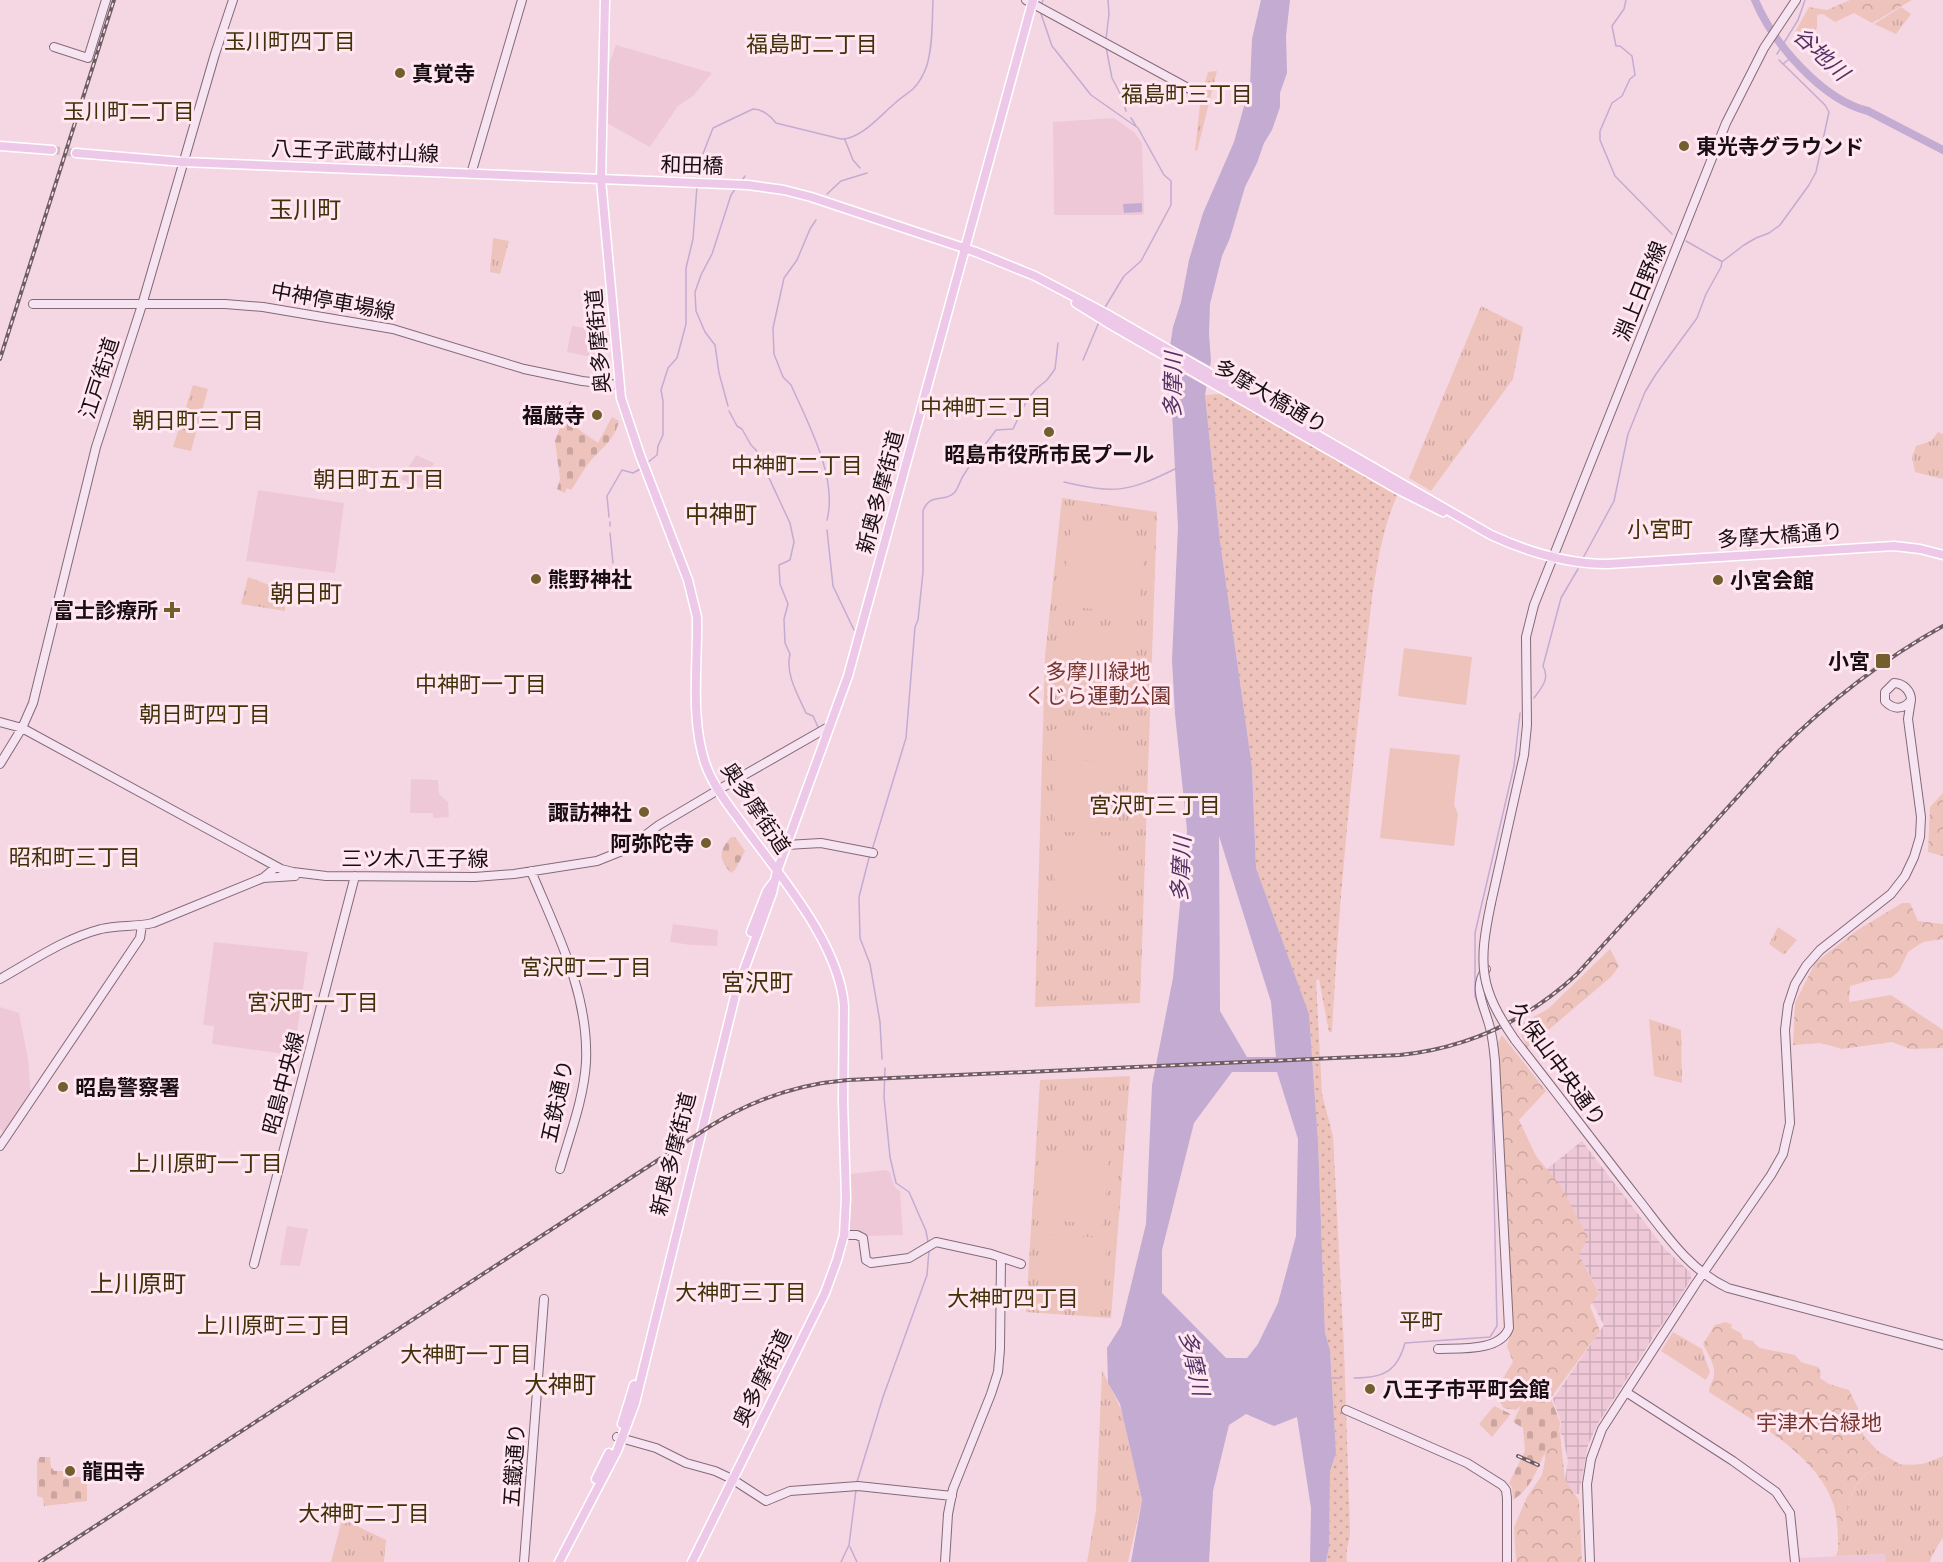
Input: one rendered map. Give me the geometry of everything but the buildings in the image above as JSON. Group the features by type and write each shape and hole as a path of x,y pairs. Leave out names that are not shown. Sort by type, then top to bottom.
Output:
{"main road":[{"name":"奥多摩街道","path":"605,0 601,180 622,407 688,580 697,617 697,722 706,764 718,790 777,871 826,946 843,992 845,1023 843,1101 846,1198 844,1235 829,1282 692,1562"},
{"name":"新奥多摩街道","path":"620,1438 735,977 767,891 773,883 849,676 1035,4"},
{"path":"0,146 52,150"},
{"name":"八王子武蔵村山線","path":"76,153 183,162 634,181"},
{"name":"和田橋","path":"634,181 748,185"},
{"name":"多摩大橋通り","path":"748,185 812,197 966,249 1020,270 1049,284 1397,489 1516,546 1553,558 1575,563 1607,564 1894,546 1943,555"},
{"name":"多摩大橋通り","path":"1115,323 1395,479 1481,530"},
{"path":"553,1562 620,1438"},
{"path":"559,1562 620,1438"}],"street":[{"path":"54,47 88,58 106,0"},
{"name":"江戸街道","path":"0,764 22,728 38,687 96,447 142,305 233,0"},
{"path":"471,174 522,0"},
{"name":"淵上日野線","path":"1553,558 1726,123 1769,40 1796,0"},
{"path":"1035,4 1199,94"},
{"name":"中神停車場線","path":"33,304 237,304 319,315 418,335 524,369 582,381 619,385"},
{"name":"久保山中央通り","path":"1553,558 1534,605 1528,627 1526,646 1527,724 1524,755 1491,903 1483,951 1487,990 1496,1011 1515,1040 1586,1133 1674,1244 1704,1275 1728,1288 1943,1345"},
{"path":"1590,1562 1586,1491 1590,1459 1602,1429 1774,1170 1786,1144 1790,1123 1785,1030 1788,1005 1795,984 1806,966 1820,950 1891,894 1905,876 1914,857 1921,831 1921,810 1908,719 1911,700 1908,690 1897,683 1893,684 1885,692 1884,697 1887,704 1903,711 1908,719"},
{"path":"1898,708 1906,706 1911,700"},
{"name":"三ツ木八王子線","path":"0,722 22,728 276,867 315,876 475,877 588,863 617,854 659,825 830,726"},
{"path":"786,845 821,843 871,853"},
{"path":"0,979 51,948 103,929 142,925 191,908 263,878 276,867"},
{"name":"五鉄通り","path":"531,871 574,975 585,1028 583,1080 560,1169"},
{"path":"263,878 315,876"},
{"name":"昭島中央線","path":"254,1264 355,876"},
{"path":"0,1146 140,938 142,925"},
{"path":"1438,1349 1494,1344 1505,1336 1509,1328 1495,1061 1490,1029 1479,992 1482,975 1488,967"},
{"path":"844,1235 857,1235 863,1238 866,1260 871,1263 909,1258 938,1242 1021,1264"},
{"path":"945,1562 948,1514 957,1477 998,1372 1001,1258"},
{"name":"五鐵通り","path":"524,1562 544,1299"},
{"path":"1626,1392 1733,1461 1776,1492 1790,1513 1795,1562"},
{"path":"1347,1410 1467,1463 1502,1485 1506,1490 1507,1498 1506,1562"},
{"path":"620,1438 656,1448 686,1462 715,1471 767,1501 790,1491 856,1486 952,1496"}],"shaded area":[{"path":"616,45 712,73 693,96 678,106 650,147 605,122 608,67"},
{"path":"1114,118 1134,132 1142,143 1144,213 1142,215 1054,215 1053,122"},
{"path":"572,326 592,329 596,358 567,352"},
{"path":"416,455 434,463 424,490 401,479"},
{"path":"258,490 344,503 335,573 246,561"},
{"path":"411,779 438,780 439,794 448,802 449,817 433,818 433,813 410,813"},
{"path":"673,924 718,930 717,946 670,942"},
{"path":"214,942 308,952 294,1055 212,1044 214,1026 203,1025"},
{"path":"0,1007 19,1013 28,1059 31,1097 5,1133 0,1129"},
{"path":"1582,1141 1665,1249 1691,1273 1691,1279 1597,1425 1588,1445 1579,1494 1574,1493 1565,1480 1568,1461 1560,1432 1561,1422 1553,1399 1604,1325 1591,1301 1599,1292 1579,1255 1542,1173"},
{"path":"886,1170 890,1172 894,1186 900,1191 903,1235 866,1236 864,1232 848,1232 851,1202 850,1174"},
{"path":"287,1226 308,1229 300,1266 280,1265"},
{"path":"1886,1554 1886,1562 1798,1562 1798,1558"}],"green space":[{"path":"1850,0 1912,0 1872,23 1854,13 1835,22 1823,14 1817,15 1817,28 1809,39 1804,39 1795,32 1809,7 1827,10"},
{"path":"1901,7 1911,14 1896,34 1874,24"},
{"path":"1217,71 1197,151 1195,150 1201,96 1208,72"},
{"path":"493,238 509,241 500,274 490,272"},
{"path":"1481,306 1523,327 1513,379 1431,491 1409,478"},
{"path":"193,385 208,389 191,451 173,447"},
{"path":"1230,393 1399,491 1390,513 1378,559 1371,607 1344,855 1332,1032 1329,1032 1319,979 1316,980 1322,1094 1333,1136 1344,1349 1350,1530 1347,1562 1326,1562 1329,1547 1330,1471 1336,1453 1330,1350 1325,1333 1318,1142 1309,1014 1256,868 1252,767 1220,541 1205,395"},
{"path":"570,401 578,405 571,424 598,443 612,417 619,421 610,440 589,463 571,490 567,488 565,493 557,489 560,479 555,441"},
{"path":"1938,432 1943,434 1943,479 1915,472 1912,457 1916,446 1931,441"},
{"name":"多摩川緑地 くじら運動公園","path":"1062,498 1157,512 1140,1003 1035,1007 1045,656"},
{"path":"1072,518 1137,533 1135,556 1143,559 1139,615 1061,605"},
{"path":"248,577 285,591 285,611 241,604"},
{"path":"1062,626 1137,630 1125,716 1058,703"},
{"path":"1404,648 1472,657 1466,705 1398,696"},
{"path":"1052,729 1129,731 1129,761 1052,760"},
{"path":"1390,748 1460,755 1454,805 1458,814 1454,846 1380,838"},
{"path":"1054,765 1118,765 1119,832 1055,832"},
{"path":"1943,793 1943,856 1928,852 1930,807"},
{"path":"731,837 735,837 745,851 731,873 722,859 722,851"},
{"path":"1054,837 1118,837 1118,905 1055,905"},
{"path":"1902,903 1910,903 1918,921 1943,924 1943,939 1923,942 1908,952 1899,971 1891,978 1850,986 1849,1002 1891,995 1943,1030 1943,1048 1910,1049 1892,1042 1842,1049 1821,1043 1793,1045 1795,1003 1815,963 1856,931"},
{"path":"1778,927 1797,940 1784,955 1769,944"},
{"path":"1610,949 1619,966 1611,977 1527,1048 1517,1026 1548,1009"},
{"path":"1649,1019 1681,1030 1682,1083 1654,1076"},
{"path":"1502,1035 1546,1091 1519,1120 1536,1156 1560,1185 1588,1237 1579,1255 1599,1293 1590,1306 1600,1331 1550,1399 1530,1398 1516,1410 1504,1408 1497,1398 1500,1383 1513,1362 1507,1346 1512,1329 1497,1044"},
{"path":"1130,1076 1111,1318 1026,1312 1040,1080"},
{"path":"1045,1152 1109,1158 1103,1225 1040,1219"},
{"path":"1043,1234 1107,1238 1102,1305 1039,1301"},
{"name":"宇津木台緑地","path":"1726,1322 1732,1325 1731,1328 1741,1333 1743,1339 1753,1341 1760,1348 1795,1355 1801,1362 1818,1367 1821,1372 1820,1378 1829,1384 1849,1390 1858,1408 1859,1425 1864,1436 1878,1451 1901,1465 1883,1466 1870,1471 1860,1479 1849,1502 1838,1552 1834,1506 1826,1487 1814,1470 1781,1440 1709,1392 1714,1369 1703,1344 1715,1325"},
{"path":"1673,1332 1702,1349 1710,1372 1706,1380 1661,1351"},
{"path":"1102,1370 1121,1409 1142,1500 1128,1562 1087,1562 1096,1510"},
{"path":"1528,1391 1550,1396 1560,1422 1559,1437 1553,1438 1528,1487 1513,1500 1512,1487 1509,1483 1525,1451 1523,1428 1513,1422"},
{"path":"1494,1406 1511,1414 1492,1437 1479,1424"},
{"path":"1560,1432 1565,1480 1579,1500 1582,1562 1516,1562 1514,1527 1527,1497 1542,1475 1545,1460 1544,1439"},
{"path":"1943,1456 1943,1538 1930,1562 1886,1562 1885,1554 1836,1556 1849,1503 1860,1480 1870,1471 1883,1466 1921,1464"},
{"path":"40,1457 50,1457 51,1467 54,1471 63,1471 63,1477 87,1477 87,1501 44,1506 43,1498 37,1496 37,1461"},
{"path":"342,1519 386,1540 384,1562 331,1562"}],"water":[{"name":"多摩川","path":"1261,0 1290,0 1286,36 1287,73 1280,93 1280,107 1272,130 1245,187 1230,238 1222,256 1210,304 1211,361 1205,395 1220,541 1252,767 1256,868 1309,1014 1318,1142 1325,1333 1330,1350 1336,1453 1330,1471 1329,1547 1326,1562 1310,1562 1311,1508 1297,1417 1274,1426 1246,1414 1229,1425 1213,1491 1209,1562 1131,1562 1142,1500 1120,1404 1108,1383 1107,1348 1121,1326 1146,1224 1152,1085 1173,978 1187,830 1172,660 1178,527 1169,353 1189,260 1203,213 1234,142 1250,85 1252,39","holes":["1219,836 1271,1002 1276,1057 1247,1057 1220,1011","1232,1072 1277,1072 1298,1139 1296,1236 1278,1303 1258,1344 1247,1358 1226,1358 1162,1293 1162,1250 1194,1123"]},
{"path":"1142,203 1142,212 1124,213 1123,204"}],"pier":[{"path":"1168,343 1213,368 1209,388 1167,364"}],"waterway":[{"path":"697,179 699,164 713,128 753,109 766,113 776,123 841,139 855,136 870,126 913,89 923,75 930,49 933,0"},
{"path":"1041,6 1043,0"},
{"path":"1106,39 1108,0"},
{"path":"1626,0 1624,9 1612,26 1616,46 1620,46 1632,56 1635,75 1630,79 1622,96 1612,103 1600,131 1600,140 1615,176 1672,234"},
{"name":"谷地川","path":"1755,0 1763,17 1787,51 1801,68 1833,95 1943,150"},
{"path":"1777,54 1798,20 1805,0"},
{"path":"1040,11 1052,46 1091,95 1138,128 1164,175 1171,181 1171,205 1141,261 1124,276 1104,309"},
{"path":"1106,47 1112,78 1126,111"},
{"path":"1783,64 1793,56"},
{"path":"1723,261 1744,245 1780,225 1816,172 1829,112 1825,105 1779,60"},
{"path":"1131,118 1136,126"},
{"path":"845,140 853,160 860,168"},
{"path":"827,194 841,181 867,173"},
{"path":"741,182 745,176"},
{"path":"647,463 657,455 663,435 661,390 668,368 677,358 686,324 686,268 693,239 697,186"},
{"path":"728,406 719,373 715,345 705,332 696,311 695,292 712,254 731,195 736,188"},
{"path":"816,220 797,260 784,278 773,328 774,354 783,377 791,385 820,451 828,487 827,520"},
{"path":"1686,241 1721,261"},
{"path":"1583,558 1614,501 1628,434 1645,392 1697,318 1722,261"},
{"path":"1083,360 1099,322"},
{"path":"872,850 906,738 915,627 918,620 923,572 923,511 929,502 954,493 963,475 996,430 1013,429 1027,400 1055,369 1058,343"},
{"path":"729,411 737,426 742,429 756,450 790,523 794,542 790,560 779,565 780,584 788,604 784,619 785,643 790,654 789,669 793,684 806,713 813,716 818,727"},
{"path":"609,517 607,496 622,470 633,473 642,468"},
{"path":"1064,482 1097,488 1121,489 1175,469"},
{"path":"827,530 833,586 854,630"},
{"path":"610,533 613,563"},
{"path":"1534,698 1545,679 1543,666 1561,598 1578,569"},
{"path":"1485,1024 1475,996 1475,933 1514,766 1520,713"},
{"path":"870,854 859,897 860,938 870,964 880,1022 882,1059"},
{"path":"1354,1378 1381,1375 1393,1367 1405,1343 1490,1337 1497,1326 1491,1058"},
{"path":"885,1068 884,1097 890,1157 896,1183 909,1192 926,1231 928,1242"},
{"path":"857,1482 883,1397 927,1275 929,1250"},
{"path":"1332,1378 1340,1378"},
{"path":"841,1562 849,1545 856,1490"},
{"path":"850,1547 857,1562"}],"tunnel":[{"path":"52,150 76,153"}],"railway":[{"path":"0,359 114,0"},
{"path":"40,1562 712,1125 777,1094 812,1085 848,1080 1400,1055 1449,1046 1495,1030 1537,1006 1576,975 1779,751 1817,715 1877,667 1943,626"},
{"path":"1518,1456 1538,1465"}],"place":[{"name":"真覚寺","path":"400,73"},
{"name":"東光寺グラウンド","path":"1684,146"},
{"name":"福厳寺","path":"597,415"},
{"name":"昭島市役所市民プール","path":"1049,432"},
{"name":"熊野神社","path":"536,579"},
{"name":"小宮会館","path":"1718,580"},
{"name":"富士診療所","path":"172,610"},
{"name":"小宮","path":"1883,661"},
{"name":"諏訪神社","path":"644,812"},
{"name":"阿弥陀寺","path":"706,843"},
{"name":"昭島警察署","path":"63,1087"},
{"name":"八王子市平町会館","path":"1370,1389"},
{"name":"龍田寺","path":"70,1471"}],"district":[{"name":"玉川町四丁目","path":"290,41"},
{"name":"福島町二丁目","path":"812,44"},
{"name":"福島町三丁目","path":"1187,94"},
{"name":"玉川町二丁目","path":"129,111"},
{"name":"玉川町","path":"305,209"},
{"name":"中神町三丁目","path":"986,407"},
{"name":"朝日町三丁目","path":"198,420"},
{"name":"中神町二丁目","path":"797,465"},
{"name":"朝日町五丁目","path":"379,479"},
{"name":"中神町","path":"721,514"},
{"name":"小宮町","path":"1660,529"},
{"name":"朝日町","path":"306,593"},
{"name":"中神町一丁目","path":"481,684"},
{"name":"朝日町四丁目","path":"205,714"},
{"name":"宮沢町三丁目","path":"1155,805"},
{"name":"昭和町三丁目","path":"75,857"},
{"name":"宮沢町二丁目","path":"586,967"},
{"name":"宮沢町","path":"757,982"},
{"name":"宮沢町一丁目","path":"313,1002"},
{"name":"上川原町一丁目","path":"206,1163"},
{"name":"上川原町","path":"138,1283"},
{"name":"大神町三丁目","path":"741,1292"},
{"name":"大神町四丁目","path":"1013,1298"},
{"name":"平町","path":"1421,1321"},
{"name":"上川原町三丁目","path":"274,1325"},
{"name":"大神町一丁目","path":"466,1354"},
{"name":"大神町","path":"560,1384"},
{"name":"大神町二丁目","path":"364,1513"}]}
